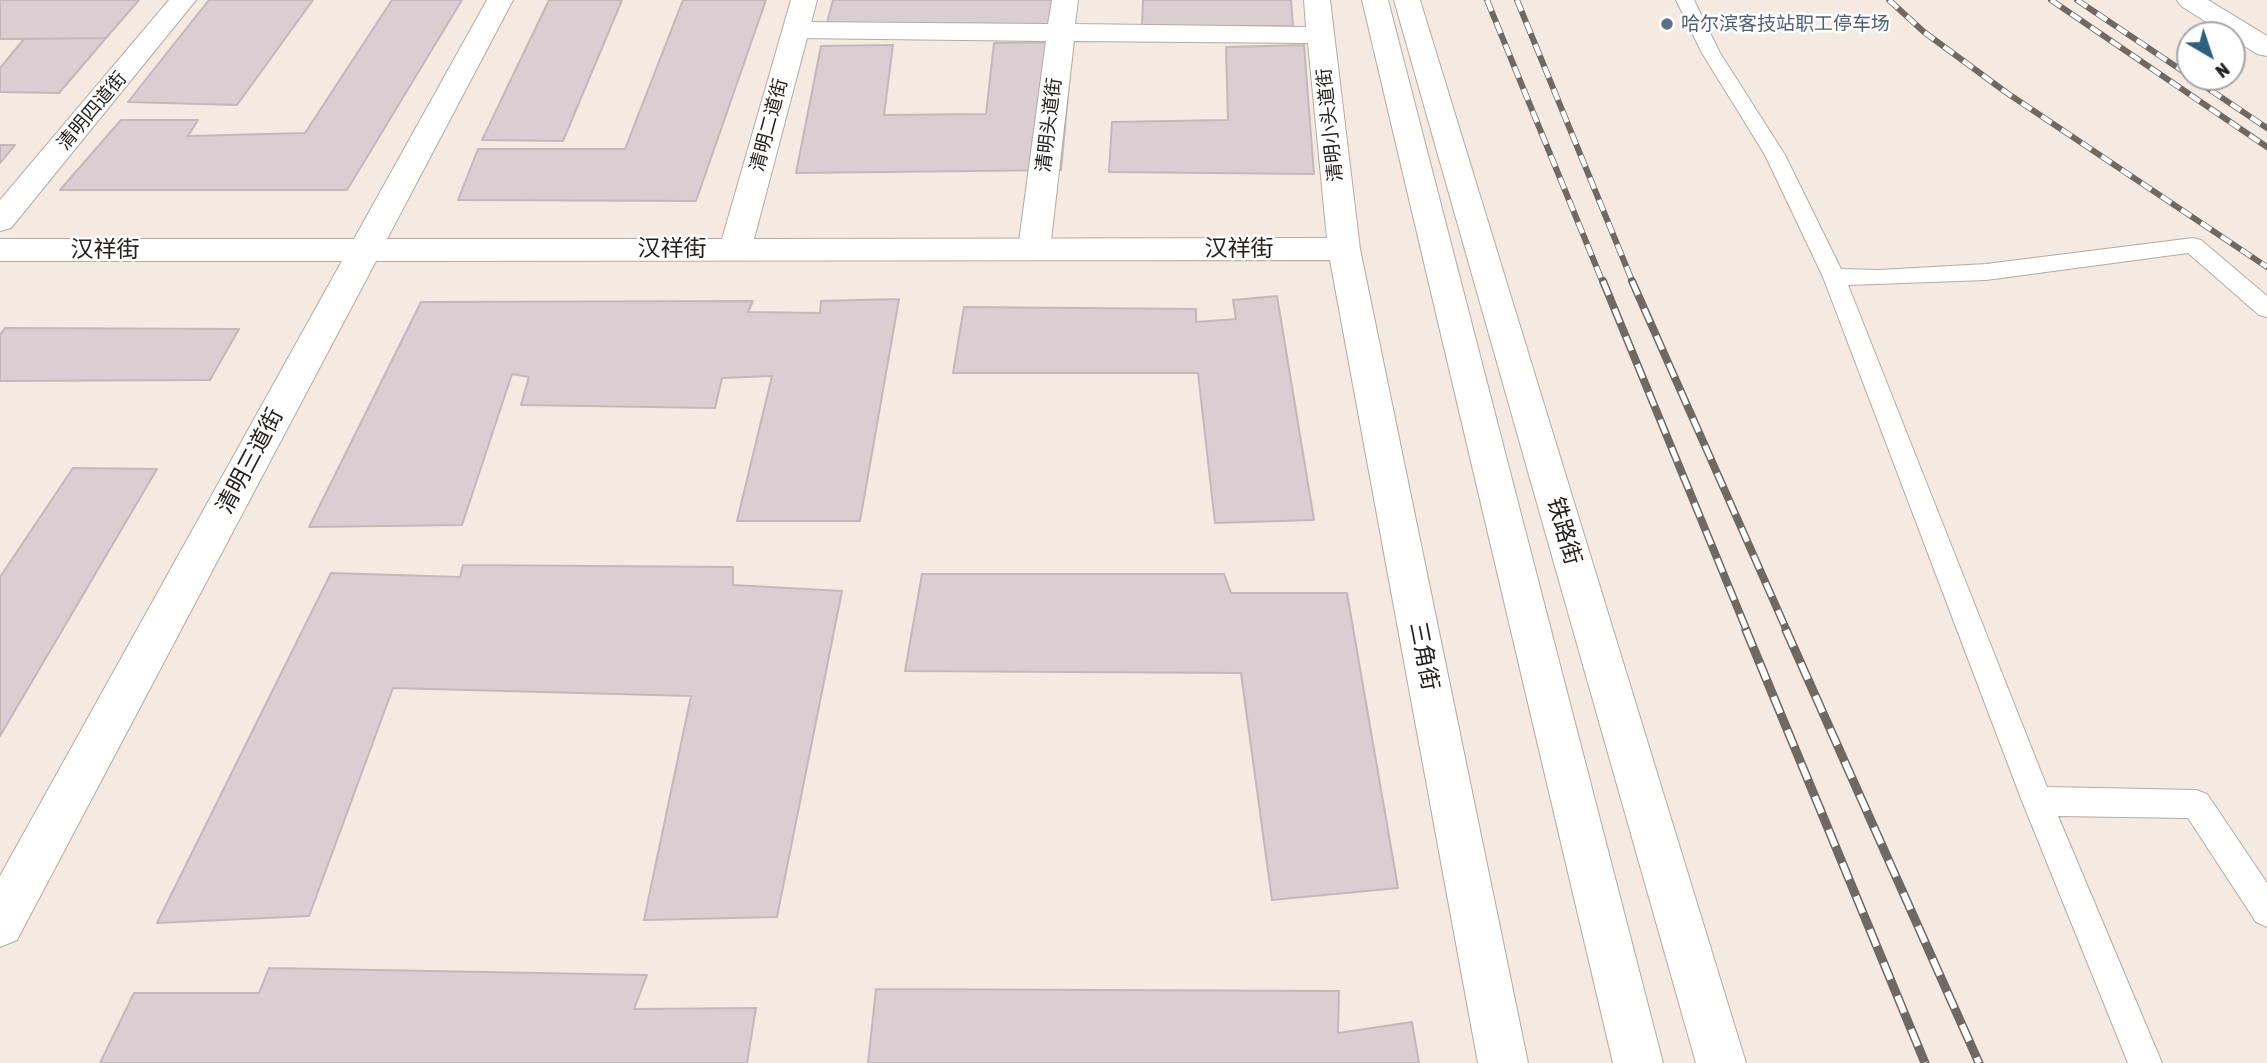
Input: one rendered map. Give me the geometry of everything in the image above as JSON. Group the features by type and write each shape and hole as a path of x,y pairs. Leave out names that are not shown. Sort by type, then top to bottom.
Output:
{"street":[{"name":"清明四道街","path":"0,221 183,0"},
{"name":"清明三道街","path":"0,923 500,0"},
{"name":"清明二道街","path":"735,249 804,0"},
{"name":"清明头道街","path":"1034,249 1065,0"},
{"name":"清明小头道街","path":"1317,0 1344,249"},
{"path":"1375,0 1638,1063"},
{"name":"铁路街","path":"1407,0 1721,1063"},
{"path":"2190,0 2267,48"},
{"path":"796,30 1320,35"},
{"name":"汉祥街","path":"0,250 1344,249"},
{"name":"三角街","path":"1344,249 1503,1063"}],"lane":[{"path":"1685,0 1711,53 1775,155 1834,277 2037,802 2145,1063"},
{"path":"1834,277 1879,278 1986,272 2193,245 2267,309"},
{"path":"2037,802 2196,804 2267,911"}],"building":[{"path":"0,0 139,0 106,38 0,39"},
{"path":"209,0 313,0 237,105 128,102"},
{"path":"392,0 462,0 347,190 60,190 121,120 198,120 188,136 305,133"},
{"path":"549,0 622,0 563,141 482,140"},
{"path":"683,0 766,0 696,201 458,200 478,149 625,149"},
{"path":"833,0 1071,0 1068,26 827,23"},
{"path":"1143,0 1291,0 1293,26 1142,27"},
{"path":"106,38 59,93 0,92 0,68 24,39"},
{"path":"1073,42 1061,170 796,173 821,46 893,45 884,115 986,114 994,43"},
{"path":"1304,45 1314,174 1109,172 1112,122 1228,120 1226,47"},
{"path":"0,145 15,145 0,163"},
{"path":"1277,296 1314,520 1215,523 1198,373 953,373 964,307 1196,309 1196,322 1236,319 1233,300"},
{"path":"899,299 860,521 737,521 772,376 722,378 715,408 521,405 529,377 512,374 462,525 309,527 421,302 753,301 748,312 820,313 821,301"},
{"path":"5,328 239,329 210,380 0,381 0,335"},
{"path":"73,468 157,469 0,736 0,577"},
{"path":"463,565 733,567 733,585 842,591 777,917 644,920 691,696 393,688 309,916 157,923 331,573 460,577"},
{"path":"922,574 1224,574 1231,593 1347,593 1398,888 1272,900 1241,673 905,671"},
{"path":"269,968 647,975 634,1009 756,1008 747,1063 100,1063 134,993 259,993"},
{"path":"876,989 1339,991 1338,1033 1412,1022 1419,1063 868,1063"}],"railway":[{"path":"1487,0 1603,283"},
{"path":"1517,0 1633,283"},
{"path":"1889,0 1924,32 2007,93 2267,267"},
{"path":"2051,0 2267,147"},
{"path":"2077,0 2176,67"},
{"path":"2212,91 2267,128"},
{"path":"1603,281 1747,631"},
{"path":"1632,281 1787,631"},
{"path":"1746,630 1925,1063"},
{"path":"1786,630 1979,1063"}],"place":[{"name":"哈尔滨客技站职工停车场","path":"1667,24"}]}
